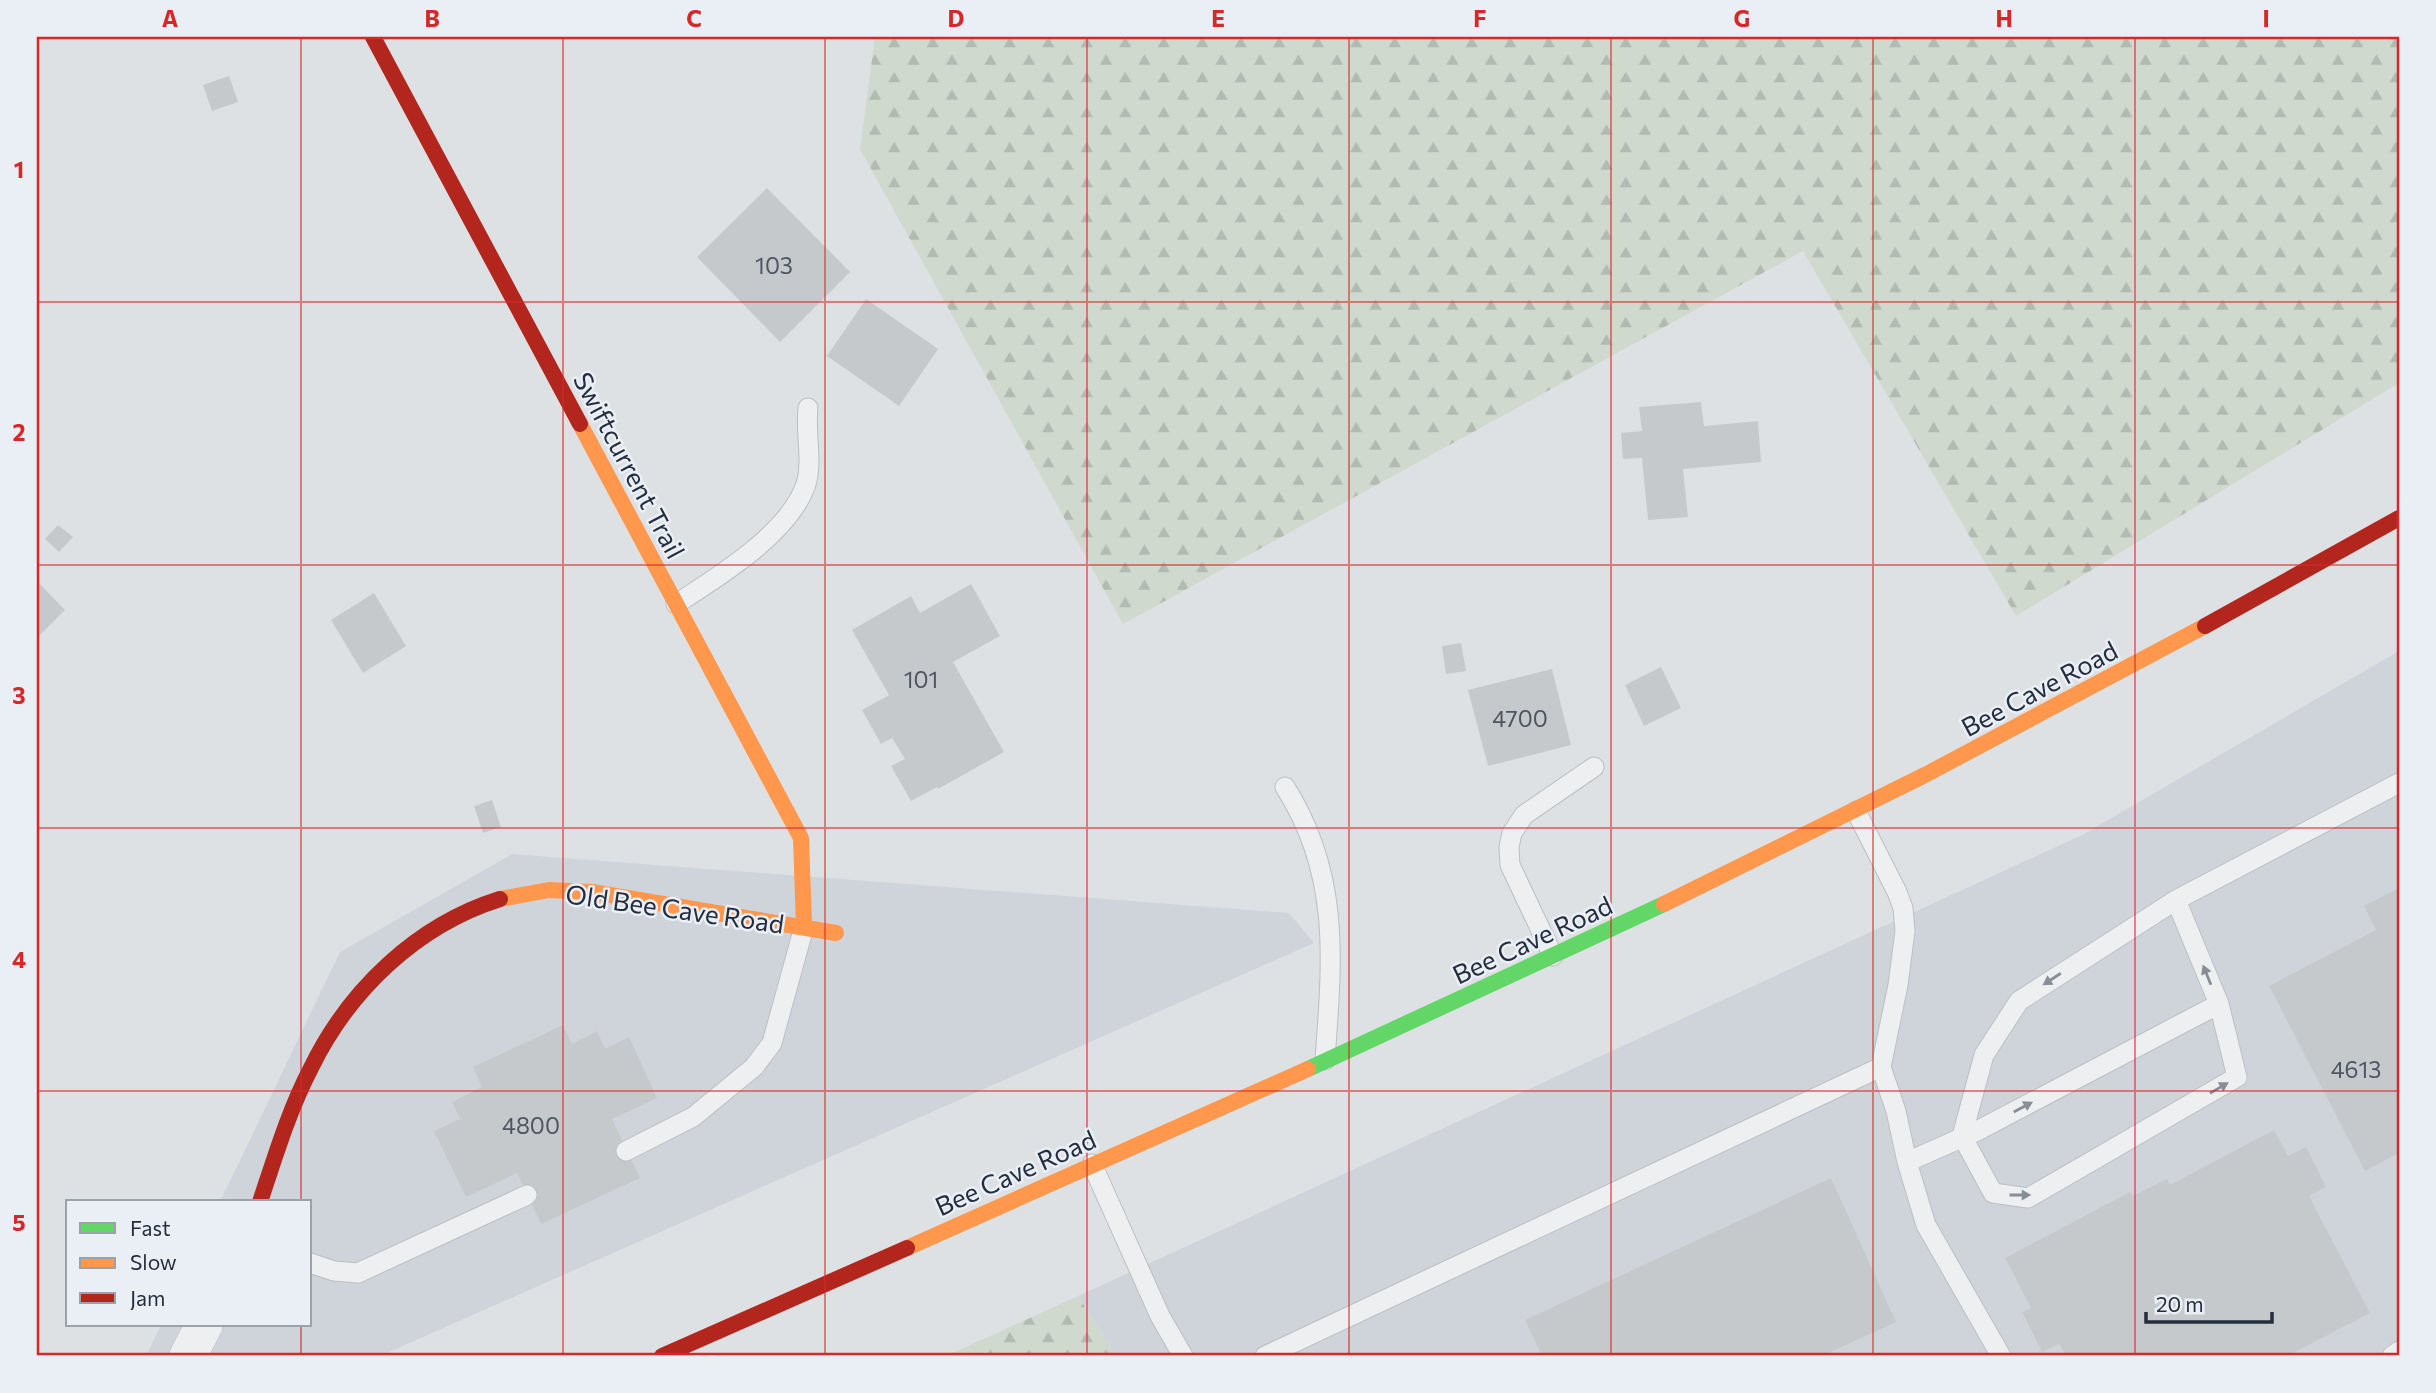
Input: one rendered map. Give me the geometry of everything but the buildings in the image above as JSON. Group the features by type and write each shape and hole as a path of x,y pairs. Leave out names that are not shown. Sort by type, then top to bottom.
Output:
{"main road":[{"name":"Swiftcurrent Trail","path":"373,37 801,838 804,927"},
{"name":"Bee Cave Road","path":"662,1356 1553,956 1856,811 2081,694 2399,518"},
{"name":"Old Bee Cave Road","path":"261,1200 306,1081 319,1052 344,1013 387,966 447,919 485,902 515,894 551,890 620,897 836,933"}],"street":[{"path":"188,1356 203,1326"}],"lane":[{"path":"676,604 717,578 778,528 792,513 806,482 808,408"},
{"path":"1553,956 1510,865 1509,847 1512,834 1524,815 1594,766"},
{"path":"2176,900 2219,1004 2237,1077 2028,1198 1993,1193 1962,1136 1984,1055 2019,1001 2176,900 2399,782"},
{"path":"1285,787 1301,811 1325,880 1330,930 1330,989 1325,1060"},
{"path":"1856,811 1903,908 1905,931 1898,985 1881,1067 1896,1111 1907,1162 1926,1225 2001,1356"},
{"path":"626,1151 693,1117 754,1067 772,1043 804,927"},
{"path":"1907,1162 1977,1131 2219,1004"},
{"path":"1265,1356 1881,1067"},
{"path":"1092,1164 1160,1317 1183,1356"},
{"path":"312,1264 334,1271 358,1273 527,1195"},
{"path":"2392,1356 2399,1351"}],"shaded area":[{"path":"2399,651 2399,1356 1116,1356 1078,1296 2082,835"},
{"path":"512,854 1289,913 1314,943 380,1356 146,1356 161,1326 312,1326 312,1200 221,1200 340,952"}],"green space":[{"path":"875,37 2399,37 2399,383 2016,616 1803,251 1123,624 860,149"},
{"path":"1078,1296 1116,1356 946,1356"}],"traffic: fast":[{"path":"1308,1069 1664,904"}],"traffic: slow":[{"path":"580,424 801,838 804,927"},
{"path":"1664,904 1925,775 2205,626"},
{"path":"500,899 549,890 592,892 836,933"},
{"path":"907,1248 1308,1069"}],"traffic: jam":[{"path":"373,37 580,424"},
{"path":"2205,626 2399,518"},
{"path":"261,1200 303,1084 345,1012 366,987 414,943 441,925 500,899"},
{"path":"662,1356 907,1248"}]}
